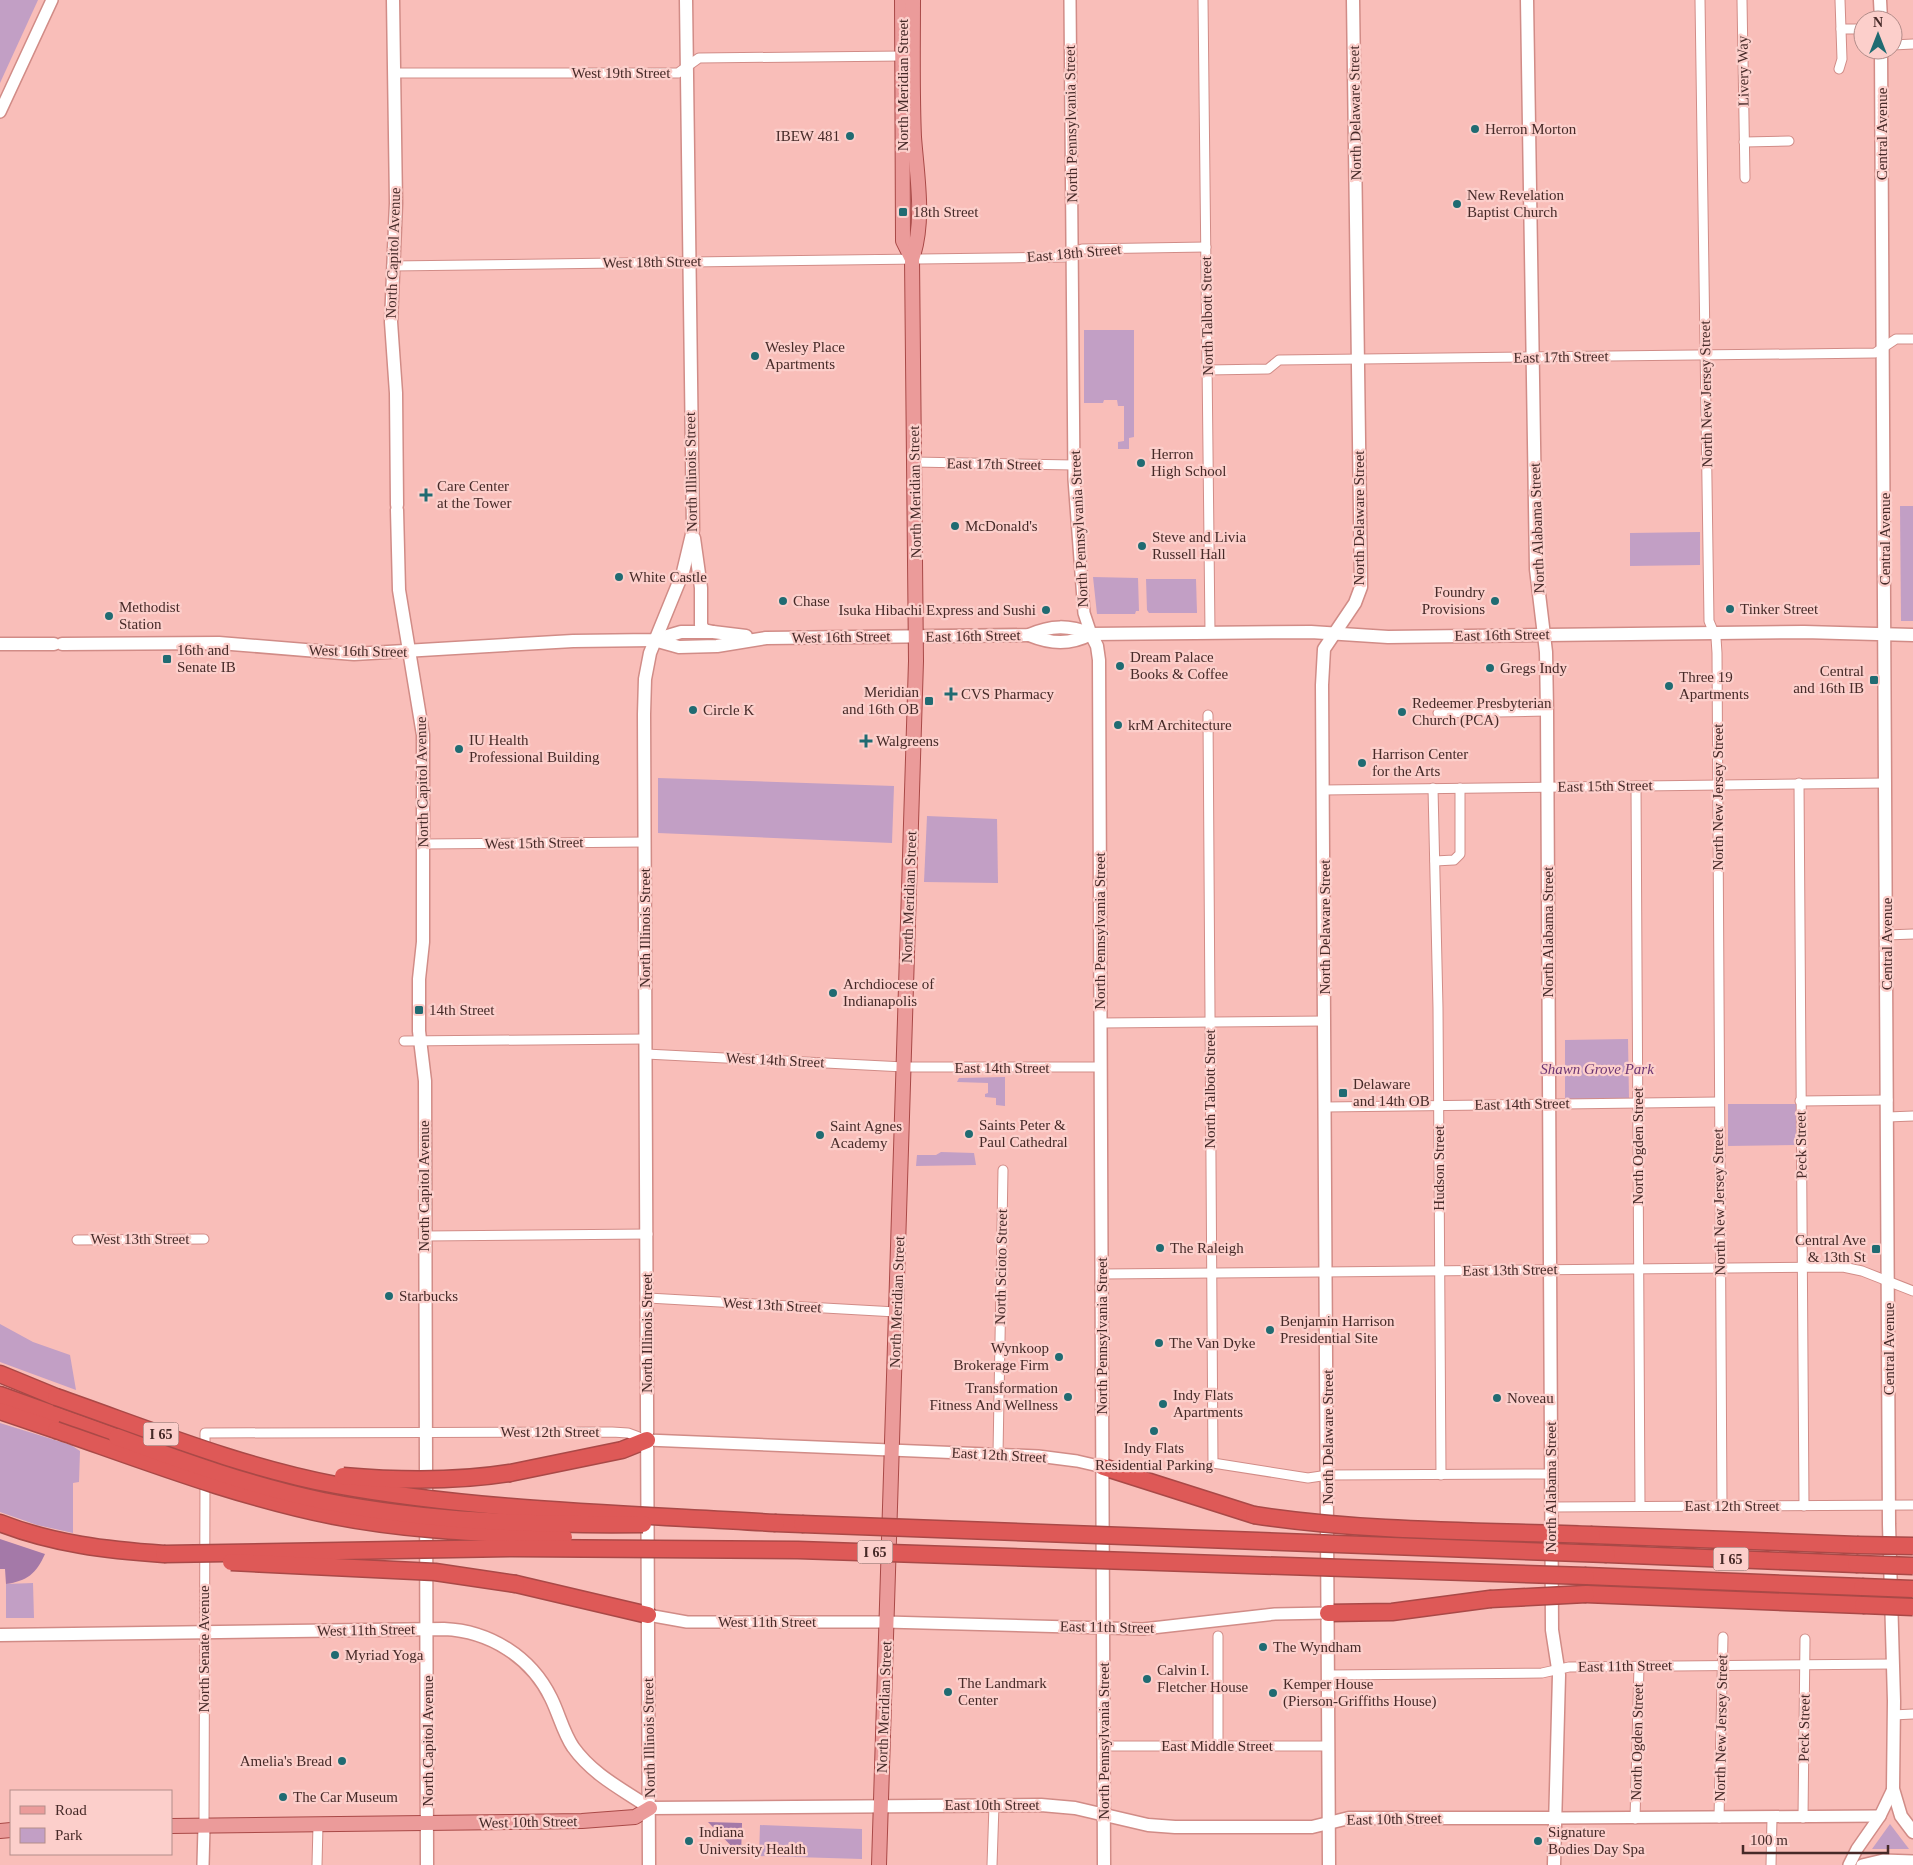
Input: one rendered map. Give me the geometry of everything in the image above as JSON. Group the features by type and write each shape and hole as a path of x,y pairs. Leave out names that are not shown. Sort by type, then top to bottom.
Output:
{"highway":[{"name":"I 65","path":"0,1374 56,1397 193,1446 268,1469 335,1485 413,1497 537,1508 776,1523 1913,1566"},
{"path":"0,1395 56,1423 239,1493 304,1510 357,1520 464,1533 755,1550"},
{"path":"0,1410 56,1423 244,1481 322,1500 390,1513 457,1520 580,1524 776,1523"},
{"path":"268,1469 417,1481 466,1479 510,1473 622,1450 647,1440"},
{"path":"1103,1467 1254,1514 1291,1520 1392,1527 1592,1536 1913,1546"},
{"name":"I 65","path":"0,1523 70,1545 106,1550 164,1554 505,1548 755,1550 1586,1576 1913,1590"},
{"path":"164,1554 235,1563 435,1572 516,1584 648,1614"},
{"path":"1328,1613 1392,1612 1490,1599 1586,1594 1913,1608"}],"main road":[{"name":"North Capitol Avenue","path":"393,0 396,204 391,322 396,393 399,590 422,722 423,844 420,1041 424,1080 427,1865"},
{"name":"North Illinois Street","path":"648,1865 650,1808 644,697 649,659 654,640 683,572 693,530 686,0"},
{"name":"North Meridian Street","path":"902,0 903,241 912,258"},
{"name":"North Meridian Street","path":"880,1865 916,636 912,258 918,241 919,219 914,136 913,0"},
{"name":"North Delaware Street","path":"1329,1865 1323,658 1326,646 1355,603 1361,587 1353,0"},
{"name":"North Alabama Street","path":"1527,0 1536,569 1544,635 1547,711 1552,1630 1559,1670 1554,1865"},
{"name":"Central Avenue","path":"1881,60 1889,1505 1894,1789 1901,1816 1913,1832"},
{"path":"693,530 701,588 701,625 704,630 713,632"},
{"name":"East 16th Street","path":"916,636 1029,635 1046,627 1074,627 1091,634 1210,632 1388,637 1713,632 1913,635"},
{"name":"West 16th Street","path":"0,644 219,644 345,654 409,652 573,641 654,640 681,632 713,632 766,638 916,636"},
{"name":"North Pennsylvania Street","path":"1091,634 1097,646 1099,660 1104,1865"},
{"name":"West 16th Street","path":"654,640 679,647 717,646 766,638"},
{"name":"West 11th Street","path":"0,1635 427,1629 474,1633 496,1642 516,1654 534,1672 547,1690 566,1736 587,1764 604,1779 650,1808"},
{"name":"West 10th Street","path":"172,1826 428,1824 601,1820 638,1816 650,1808 881,1806"},
{"name":"East 10th Street","path":"881,1806 1063,1806 1148,1825 1175,1827 1312,1827 1349,1818 1555,1818"}],"street":[{"path":"0,112 52,0"},
{"name":"North Pennsylvania Street","path":"1070,0 1074,465 1084,613 1091,634"},
{"name":"North Talbott Street","path":"1204,0 1210,632"},
{"name":"North New Jersey Street","path":"1700,0 1709,621 1717,645 1718,1102 1722,1506"},
{"name":"Livery Way","path":"1742,0 1745,178"},
{"path":"1839,69 1842,59 1840,0"},
{"path":"1841,29 1853,29"},
{"name":"West 19th Street","path":"394,73 678,73 699,58 903,56"},
{"path":"1744,142 1789,141"},
{"name":"East 18th Street","path":"912,258 1064,257 1082,249 1206,247"},
{"name":"West 18th Street","path":"392,266 912,258"},
{"name":"East 17th Street","path":"1207,370 1268,369 1279,360 1875,353 1896,339 1913,339"},
{"name":"East 17th Street","path":"914,462 1074,465"},
{"path":"1438,713 1547,711"},
{"name":"North Talbott Street","path":"1208,715 1213,1463 1308,1478 1328,1475"},
{"name":"Peck Street","path":"1799,783 1804,1506"},
{"name":"East 15th Street","path":"1324,790 1886,783"},
{"name":"North Ogden Street","path":"1636,786 1640,1506"},
{"name":"Hudson Street","path":"1433,788 1441,1475"},
{"path":"1435,861 1454,860 1460,854 1460,788"},
{"name":"West 15th Street","path":"423,844 645,842"},
{"path":"1886,935 1913,934"},
{"path":"1101,1023 1325,1021"},
{"path":"404,1041 646,1039"},
{"name":"West 14th Street","path":"646,1054 904,1067"},
{"name":"East 14th Street","path":"904,1067 1101,1067"},
{"path":"1800,1101 1888,1100"},
{"name":"East 14th Street","path":"1326,1107 1718,1102"},
{"path":"1888,1117 1913,1116"},
{"name":"North Scioto Street","path":"998,1454 1002,1170"},
{"path":"425,1236 648,1234"},
{"name":"West 13th Street","path":"77,1240 204,1239"},
{"name":"East 13th Street","path":"1102,1274 1848,1268 1913,1291"},
{"name":"West 13th Street","path":"648,1298 896,1312"},
{"name":"West 12th Street","path":"205,1433 612,1432 628,1433 647,1440 893,1450"},
{"name":"North Senate Avenue","path":"203,1865 205,1433"},
{"name":"East 12th Street","path":"893,1450 1048,1457 1103,1467"},
{"path":"1328,1475 1551,1474"},
{"name":"East 12th Street","path":"1552,1507 1913,1505"},
{"name":"East 11th Street","path":"886,1622 1143,1629 1275,1614 1328,1613"},
{"name":"West 11th Street","path":"648,1614 687,1622 886,1622"},
{"path":"1218,1636 1218,1746"},
{"name":"North New Jersey Street","path":"1719,1818 1723,1637"},
{"name":"Peck Street","path":"1802,1818 1805,1639"},
{"name":"East 11th Street","path":"1329,1675 1542,1674 1569,1667 1893,1664"},
{"name":"North Ogden Street","path":"1635,1819 1639,1666"},
{"path":"1894,1714 1913,1714"},
{"name":"East Middle Street","path":"1105,1746 1329,1746"},
{"path":"1855,1863 1857,1848 1880,1816 1894,1789"},
{"path":"1855,1863 1888,1818 1893,1803 1894,1789"},
{"path":"992,1865 994,1805"},
{"name":"East 10th Street","path":"1555,1818 1802,1818 1880,1816"},
{"path":"1771,1865 1772,1818"},
{"path":"317,1865 318,1825"},
{"path":"1855,1863 1883,1860 1913,1861"}],"green space":[{"path":"0,0 38,0 0,83"},
{"path":"1084,330 1134,330 1134,437 1129,438 1129,449 1118,449 1118,442 1124,441 1124,406 1118,406 1117,400 1104,400 1103,403 1084,403"},
{"path":"1900,506 1913,506 1913,621 1901,621"},
{"path":"1700,532 1700,565 1630,566 1630,533"},
{"path":"1093,577 1138,578 1139,611 1136,611 1135,614 1097,614"},
{"path":"1146,579 1196,579 1197,613 1149,613 1147,610"},
{"path":"658,778 894,786 892,843 658,833"},
{"path":"927,816 997,819 998,883 924,882"},
{"name":"Shawn Grove Park","path":"1628,1039 1629,1099 1565,1099 1565,1040"},
{"path":"1005,1077 1005,1106 996,1105 996,1098 985,1097 985,1094 988,1093 988,1083 957,1082 959,1078"},
{"path":"1728,1104 1796,1104 1796,1145 1728,1146"},
{"path":"941,1152 974,1153 976,1165 916,1166 917,1155 936,1155"},
{"path":"0,1324 33,1342 70,1355 76,1390 0,1362"},
{"path":"0,1423 71,1445 80,1451 79,1482 73,1483 73,1533 37,1525 0,1512"},
{"path":"33,1583 34,1618 6,1618 6,1584"},
{"path":"1890,1824 1909,1849 1872,1849"},
{"path":"760,1825 862,1829 862,1859 759,1856"}],"shaded area":[{"path":"0,1539 45,1554 38,1567 30,1575 20,1581 6,1584 5,1569 0,1569"},
{"path":"708,1822 742,1823 741,1856"}],"place":[{"name":"Herron Morton","path":"1475,129"},
{"name":"IBEW 481","path":"850,136"},
{"name":"New Revelation Baptist Church","path":"1457,204"},
{"name":"18th Street","path":"903,212"},
{"name":"Wesley Place Apartments","path":"755,356"},
{"name":"Herron High School","path":"1141,463"},
{"name":"Care Center at the Tower","path":"426,495"},
{"name":"McDonald's","path":"955,526"},
{"name":"Steve and Livia Russell Hall","path":"1142,546"},
{"name":"White Castle","path":"619,577"},
{"name":"Chase","path":"783,601"},
{"name":"Foundry Provisions","path":"1495,601"},
{"name":"Tinker Street","path":"1730,609"},
{"name":"Isuka Hibachi Express and Sushi","path":"1046,610"},
{"name":"Methodist Station","path":"109,616"},
{"name":"16th and Senate IB","path":"167,659"},
{"name":"Dream Palace Books & Coffee","path":"1120,666"},
{"name":"Gregs Indy","path":"1490,668"},
{"name":"Central and 16th IB","path":"1874,680"},
{"name":"Three 19 Apartments","path":"1669,686"},
{"name":"CVS Pharmacy","path":"951,694"},
{"name":"Meridian and 16th OB","path":"929,701"},
{"name":"Circle K","path":"693,710"},
{"name":"Redeemer Presbyterian Church (PCA)","path":"1402,712"},
{"name":"krM Architecture","path":"1118,725"},
{"name":"Walgreens","path":"866,741"},
{"name":"IU Health Professional Building","path":"459,749"},
{"name":"Harrison Center for the Arts","path":"1362,763"},
{"name":"Archdiocese of Indianapolis","path":"833,993"},
{"name":"14th Street","path":"419,1010"},
{"name":"Delaware and 14th OB","path":"1343,1093"},
{"name":"Saints Peter & Paul Cathedral","path":"969,1134"},
{"name":"Saint Agnes Academy","path":"820,1135"},
{"name":"The Raleigh","path":"1160,1248"},
{"name":"Central Ave & 13th St","path":"1876,1249"},
{"name":"Starbucks","path":"389,1296"},
{"name":"Benjamin Harrison Presidential Site","path":"1270,1330"},
{"name":"The Van Dyke","path":"1159,1343"},
{"name":"Wynkoop Brokerage Firm","path":"1059,1357"},
{"name":"Transformation Fitness And Wellness","path":"1068,1397"},
{"name":"Noveau","path":"1497,1398"},
{"name":"Indy Flats Apartments","path":"1163,1404"},
{"name":"Indy Flats Residential Parking","path":"1154,1431"},
{"name":"The Wyndham","path":"1263,1647"},
{"name":"Myriad Yoga","path":"335,1655"},
{"name":"Calvin I. Fletcher House","path":"1147,1679"},
{"name":"The Landmark Center","path":"948,1692"},
{"name":"Kemper House (Pierson-Griffiths House)","path":"1273,1693"},
{"name":"Amelia's Bread","path":"342,1761"},
{"name":"The Car Museum","path":"283,1797"},
{"name":"Indiana University Health","path":"689,1841"},
{"name":"Signature Bodies Day Spa","path":"1538,1841"}]}
